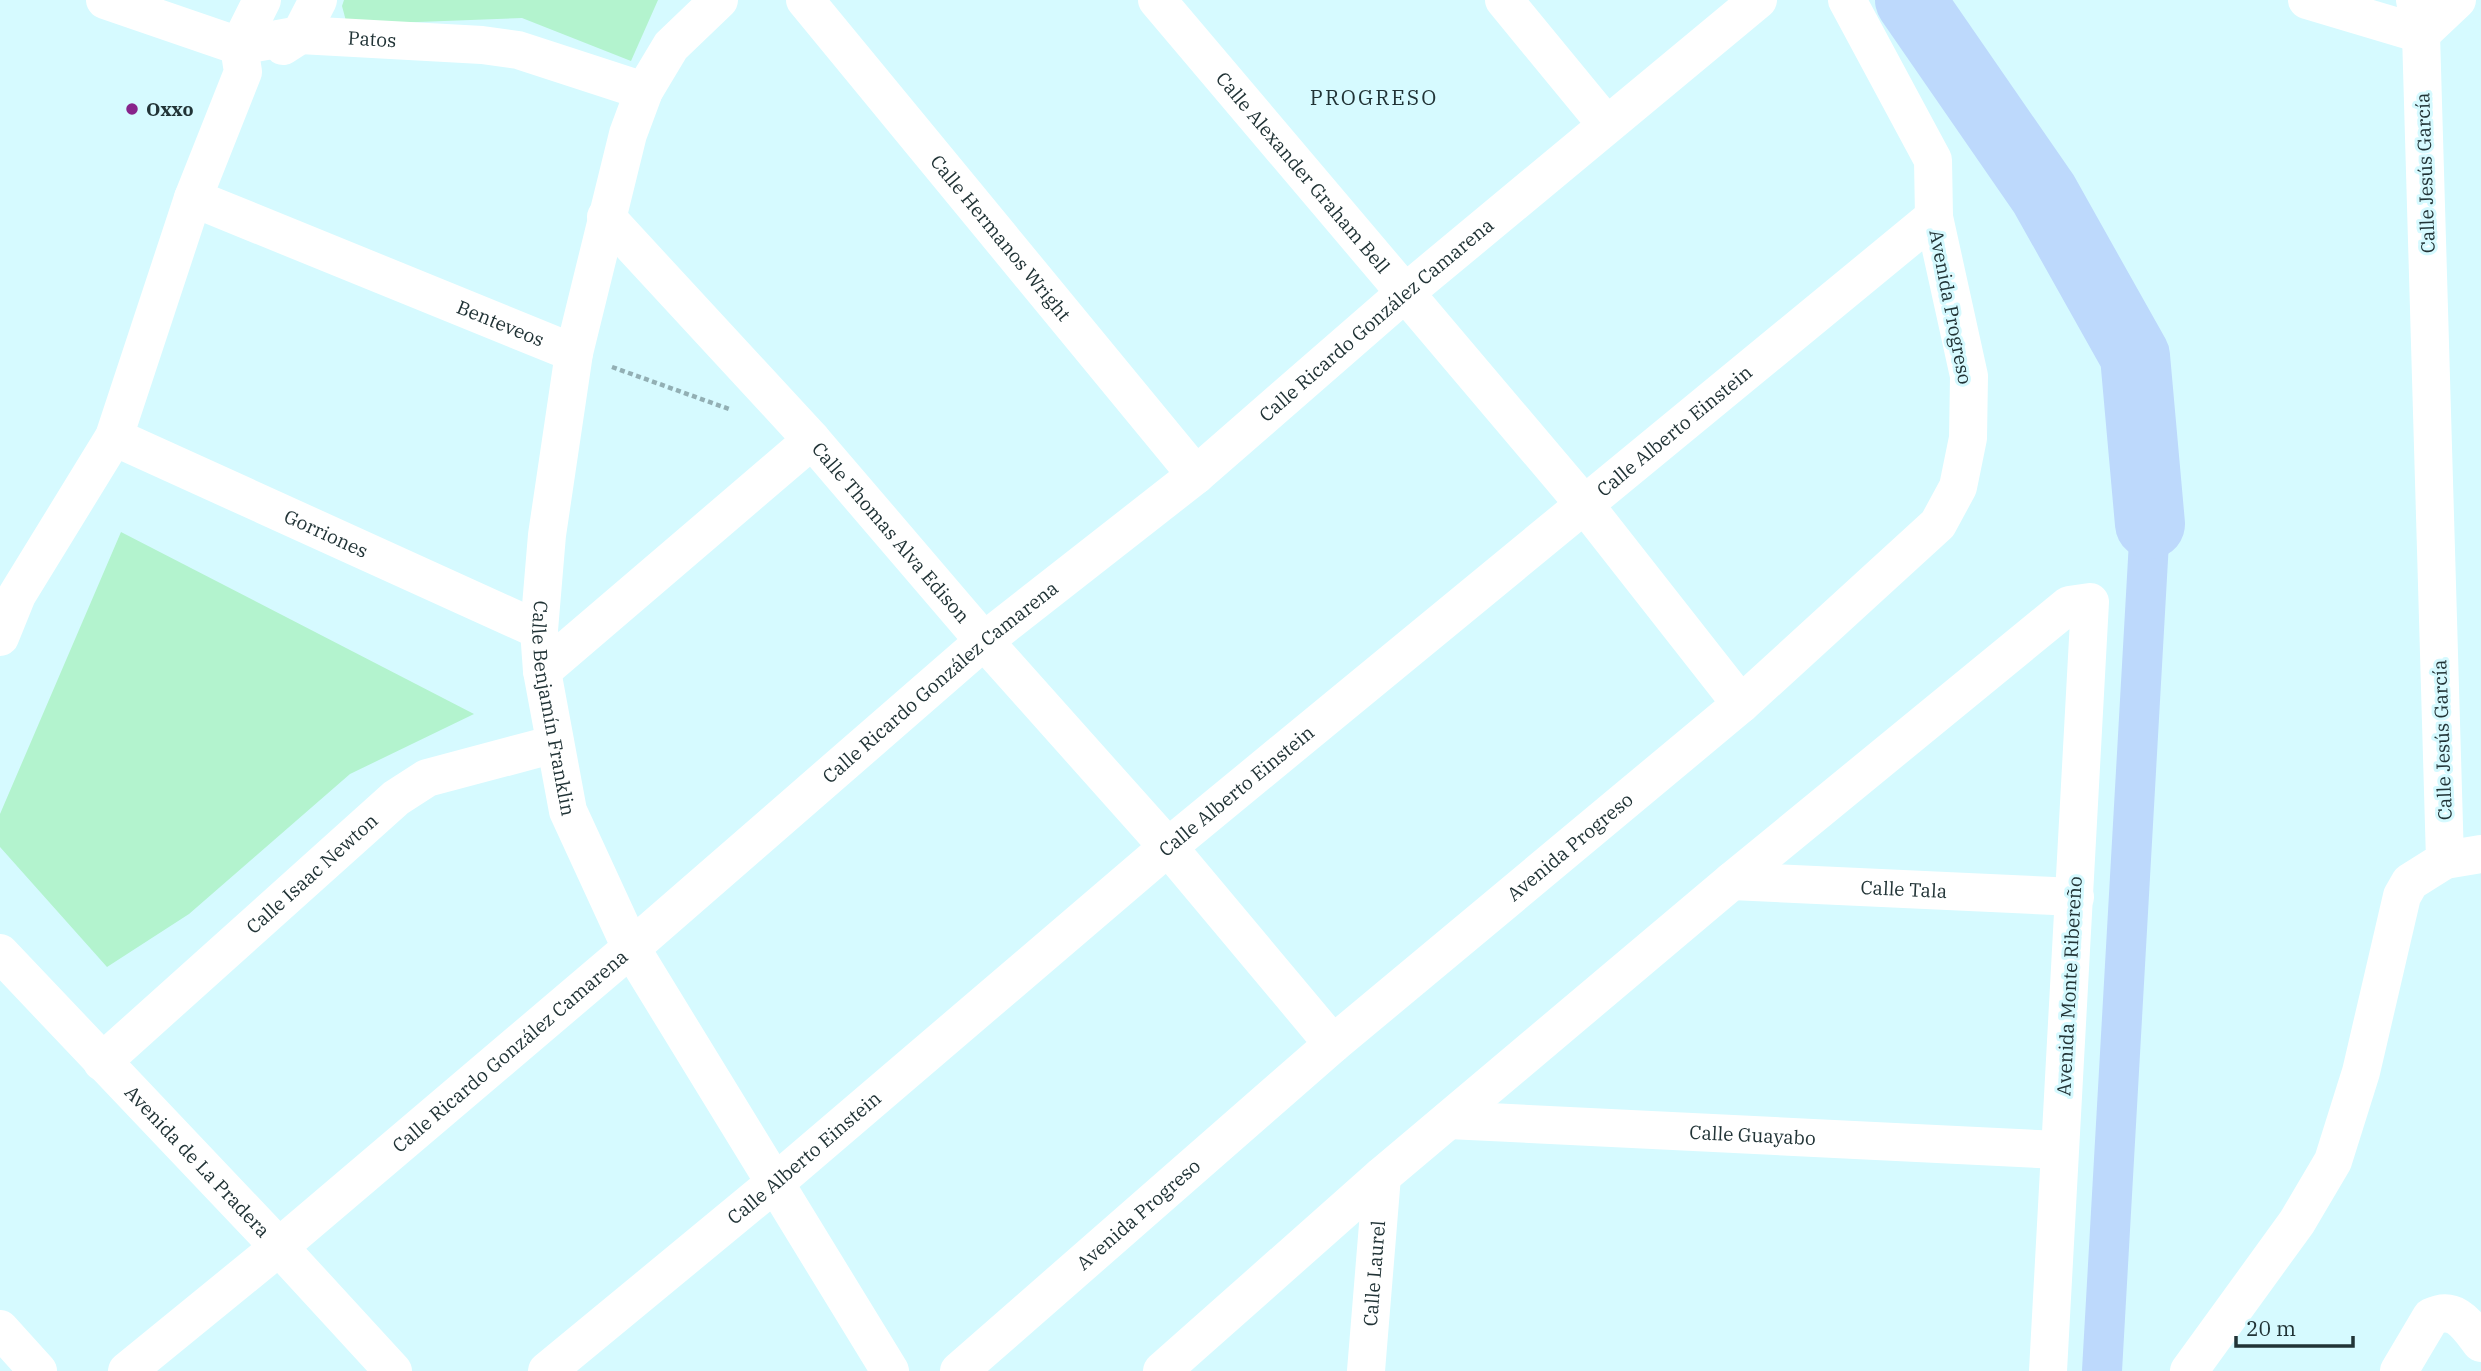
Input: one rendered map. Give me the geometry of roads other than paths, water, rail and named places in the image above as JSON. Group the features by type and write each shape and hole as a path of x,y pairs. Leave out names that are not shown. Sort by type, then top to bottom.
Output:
{"street":[{"path":"105,0 241,59 300,35 318,0"},
{"path":"0,637 9,591 114,438 262,0"},
{"name":"Calle Benjamín Franklin","path":"719,0 671,46 644,91 628,134 606,217 574,353 547,535 539,630 542,671 568,811 631,948 890,1371"},
{"name":"Calle Hermanos Wright","path":"805,0 1196,475"},
{"name":"Calle Alexander Graham Bell","path":"1157,0 1584,504 1741,704"},
{"path":"1504,0 1606,124"},
{"name":"Calle Ricardo González Camarena","path":"127,1371 279,1247 631,948 984,641 1196,475 1405,293 1758,0"},
{"name":"Avenida Progreso","path":"959,1371 1333,1044 1741,704 1938,524 1958,487 1968,438 1969,376 1934,217 1933,160 1847,0"},
{"path":"2307,0 2418,17 2457,0"},
{"name":"Calle Jesús García","path":"2189,1371 2297,1222 2333,1161 2361,1073 2402,896 2410,882 2463,857 2418,17"},
{"name":"Patos","path":"300,35 482,45 518,50 644,91"},
{"name":"Benteveos","path":"193,198 574,353"},
{"name":"Calle Thomas Alva Edison","path":"606,217 811,440 984,641 1168,847 1333,1044"},
{"name":"Calle Alberto Einstein","path":"547,1371 776,1182 1168,847 1934,217"},
{"name":"Gorriones","path":"114,438 539,630"},
{"path":"542,671 811,440"},
{"name":"Avenida Monte Ribereño","path":"1732,881 2069,605 2090,602 2048,1371"},
{"name":"Calle Isaac Newton","path":"102,1062 396,798 427,778 555,744"},
{"path":"1162,1371 1382,1176 1732,881"},
{"name":"Calle Tala","path":"1732,881 2075,897"},
{"name":"Avenida de La Pradera","path":"0,953 393,1371"},
{"name":"Calle Guayabo","path":"1449,1120 2059,1150"},
{"name":"Calle Laurel","path":"1366,1371 1382,1176"},
{"path":"2399,1371 2431,1317 2439,1313 2451,1312 2461,1318 2481,1343"},
{"path":"0,1329 38,1371"}],"waterway":[{"path":"1910,0 2044,194 2135,356 2150,524"},
{"path":"2102,1371 2150,524"}],"place":[{"name":"Oxxo","path":"132,109"}],"district":[{"name":"PROGRESO","path":"1374,98"}]}
